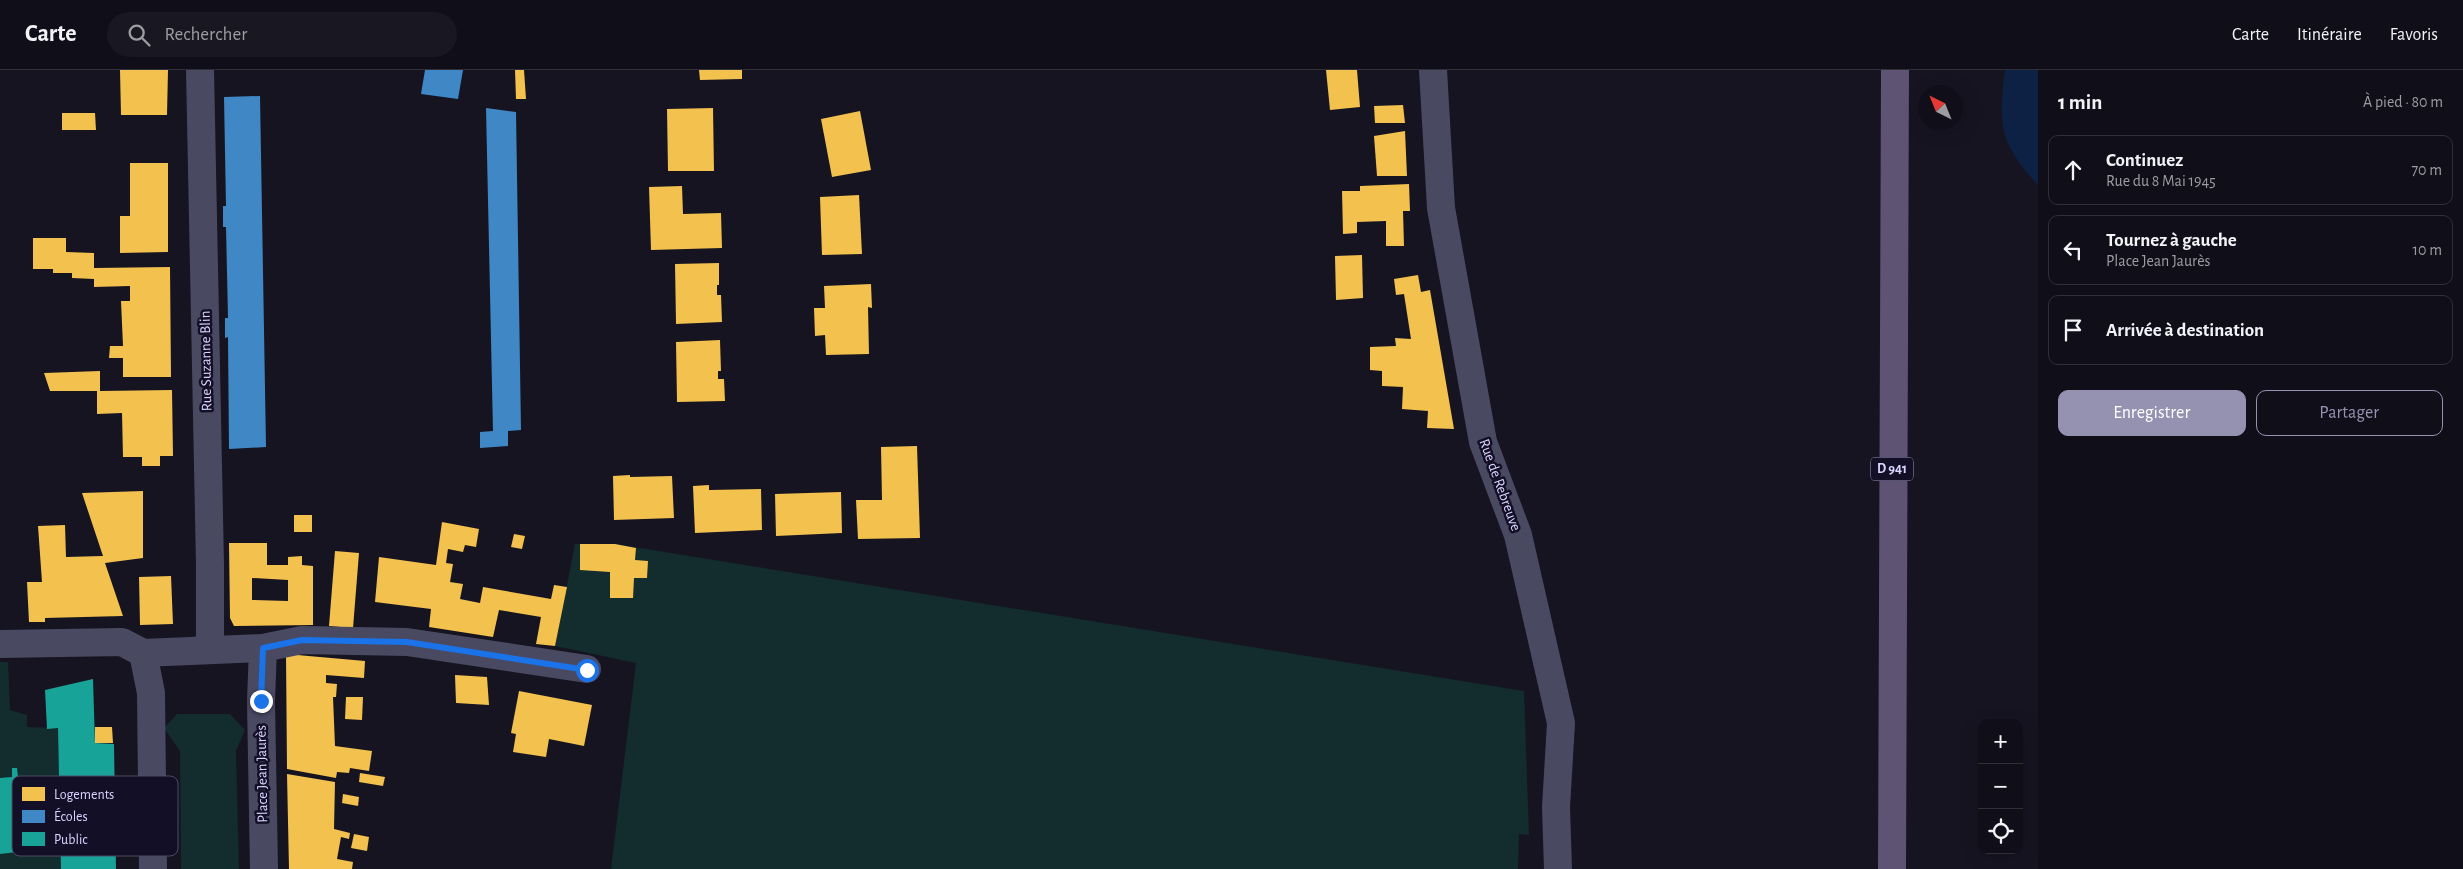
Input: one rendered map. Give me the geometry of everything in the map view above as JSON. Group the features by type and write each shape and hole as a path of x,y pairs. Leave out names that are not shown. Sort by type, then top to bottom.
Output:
{"main road":[{"name":"D 941","path":"1892,869 1895,70"}],"street":[{"name":"Rue Suzanne Blin","path":"200,70 210,584 210,637 206,650"},
{"name":"Rue de Rebreuve","path":"1433,70 1440,208 1483,442 1518,535 1561,723 1556,807 1558,869"},
{"path":"0,644 122,642 143,653 263,648 302,640 407,642 587,670"},
{"name":"Place Jean Jaurès","path":"263,648 261,701 264,869"},
{"path":"143,653 151,694 152,776"},
{"path":"153,856 153,869"}],"green space":[{"path":"575,544 615,544 1524,691 1529,835 1519,834 1518,869 611,869 636,663 555,646"},
{"path":"0,662 8,662 10,710 27,715 27,727 58,728 59,776 12,776 12,856 62,856 62,869 0,869"},
{"path":"177,714 230,714 245,730 236,751 239,869 181,869 180,751 164,728"}],"water":[{"path":"2005,70 2038,70 2038,185 2015,157 2004,132 2002,105"}],"building: Logements":[{"path":"120,70 168,70 167,115 121,115"},
{"path":"515,70 524,70 526,99 516,99"},
{"path":"699,70 742,70 742,79 700,80"},
{"path":"1326,70 1357,70 1360,107 1330,110"},
{"path":"1403,105 1405,123 1375,123 1374,106"},
{"path":"713,108 714,171 668,171 667,109"},
{"path":"860,111 871,170 832,177 821,119"},
{"path":"62,113 95,113 96,130 62,130"},
{"path":"1405,131 1407,176 1377,176 1374,136"},
{"path":"130,163 168,163 168,252 120,253 120,216 130,216"},
{"path":"1409,184 1410,211 1403,211 1404,246 1386,246 1386,221 1357,222 1357,233 1343,234 1342,191 1360,191 1360,186"},
{"path":"682,186 683,214 721,213 722,248 651,250 649,187"},
{"path":"859,195 862,254 822,255 820,197"},
{"path":"33,238 66,238 66,252 94,253 94,268 170,267 171,377 123,377 123,358 109,358 110,346 123,346 121,301 130,301 130,286 94,287 94,279 72,278 72,273 53,273 53,269 33,269"},
{"path":"1362,255 1363,298 1336,300 1335,256"},
{"path":"719,263 717,295 721,295 722,322 676,324 675,264"},
{"path":"1418,275 1421,292 1430,290 1454,429 1427,428 1428,411 1402,409 1403,387 1382,386 1382,371 1370,370 1370,347 1396,346 1395,338 1411,339 1404,294 1396,295 1394,279"},
{"path":"871,284 872,308 868,307 869,354 826,355 825,335 815,336 814,308 825,308 824,286"},
{"path":"720,340 721,371 718,371 718,379 724,379 725,401 677,402 676,342"},
{"path":"100,371 100,391 172,390 173,456 160,456 160,466 142,466 142,457 123,457 122,413 97,414 97,391 50,391 44,373"},
{"path":"917,446 920,538 858,539 856,500 882,500 881,447"},
{"path":"630,475 630,477 672,476 674,518 614,520 613,476"},
{"path":"709,485 709,490 761,489 762,530 695,533 693,486"},
{"path":"143,491 143,558 105,563 123,616 45,618 45,622 29,622 27,582 42,582 38,526 65,525 66,557 103,556 82,493"},
{"path":"841,492 842,533 776,536 775,494"},
{"path":"294,515 312,515 312,532 294,532"},
{"path":"442,522 479,529 476,547 465,545 463,552 448,549 446,563 453,564 450,582 463,584 460,599 480,603 483,587 551,599 554,585 567,587 555,646 536,644 541,617 499,610 493,637 429,627 431,609 375,602 379,557 436,565"},
{"path":"514,534 525,536 522,549 511,547"},
{"path":"229,543 267,543 267,565 288,565 288,557 302,556 302,565 313,566 313,625 234,626 230,618","holes":["252,578 288,580 288,601 252,600"]},
{"path":"580,544 615,544 636,548 635,560 648,561 647,578 634,578 633,598 610,598 610,572 580,570"},
{"path":"335,551 359,553 353,628 329,626"},
{"path":"171,576 173,624 140,625 139,577"},
{"path":"286,654 365,661 364,678 326,675 326,683 337,684 336,697 333,697 335,746 372,751 369,771 350,768 349,773 337,772 336,778 287,769"},
{"path":"455,675 487,677 489,705 456,703"},
{"path":"519,691 592,705 584,746 549,739 546,757 513,752 516,734 511,733"},
{"path":"346,697 363,697 362,720 345,719"},
{"path":"95,727 112,727 113,743 95,743"},
{"path":"360,773 385,777 383,786 359,782"},
{"path":"287,774 335,782 334,829 350,833 349,839 341,837 337,859 353,862 352,869 289,869"},
{"path":"343,794 359,797 358,806 342,803"},
{"path":"354,834 369,837 367,851 351,848"}],"building: Écoles":[{"path":"425,70 463,70 458,99 421,94"},
{"path":"260,96 266,447 229,449 228,337 225,338 225,318 228,318 226,227 223,227 223,206 226,206 224,97"},
{"path":"486,108 516,112 521,430 508,431 508,446 480,448 480,432 493,431"}],"building: Public":[{"path":"93,679 95,743 114,744 115,776 59,776 58,728 47,729 45,690"},
{"path":"12,768 17,768 18,776 12,776"},
{"path":"12,777 12,853 0,854 0,778"},
{"path":"61,856 116,856 116,869 61,869"}],"route":[{"path":"261,701 263,648 302,640 407,642 587,670"}]}
